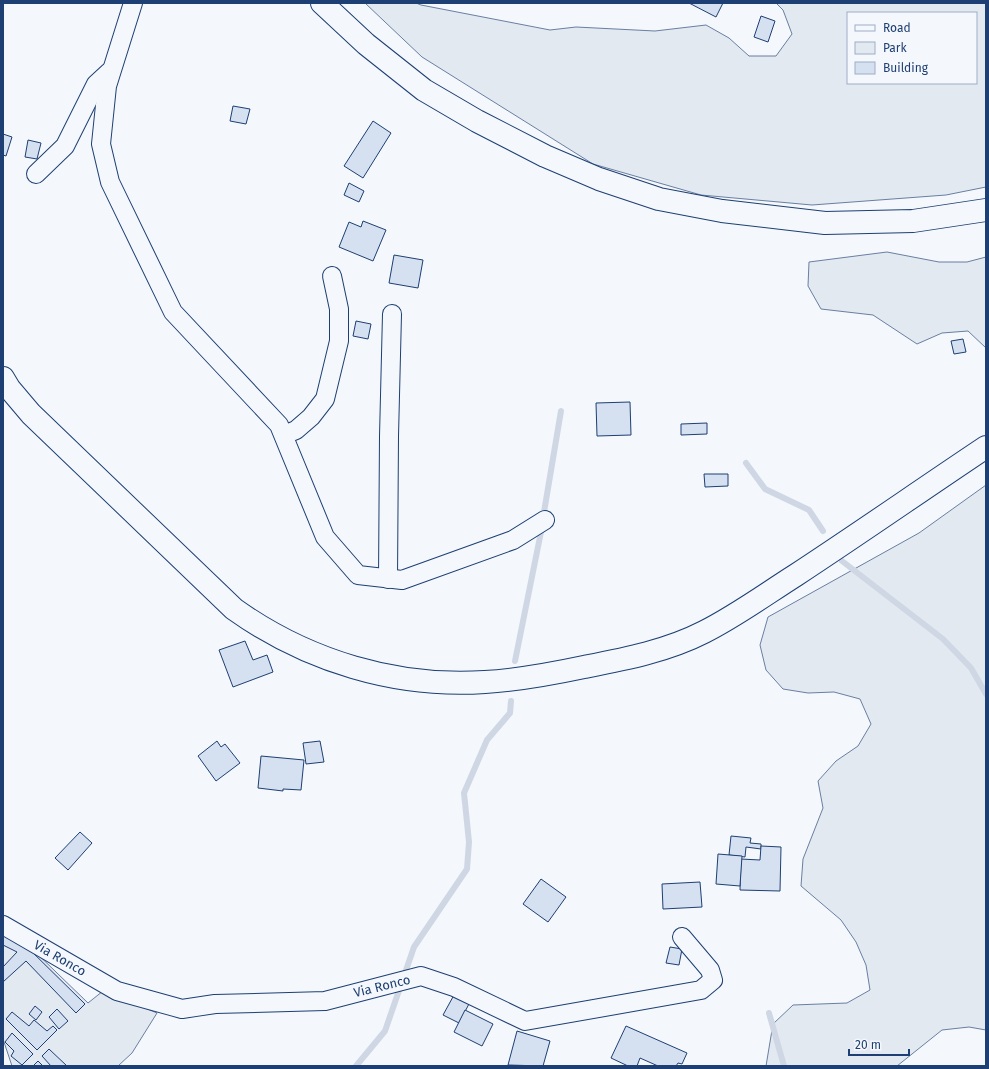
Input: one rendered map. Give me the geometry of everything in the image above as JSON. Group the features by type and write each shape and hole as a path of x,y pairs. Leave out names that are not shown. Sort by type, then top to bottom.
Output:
{"highway":[{"path":"322,3 366,44 424,90 477,121 545,156 599,179 660,199 722,211 825,223 912,221 986,210"},
{"path":"3,378 9,388 37,420 234,609 258,626 320,656 350,666 384,676 441,682 485,682 541,676 633,657 702,633 817,561 986,447"}],"street":[{"path":"133,3 106,86 100,144 110,182 173,312 279,425 326,537 358,575 402,580 513,540 546,520"},
{"path":"36,174 65,146 96,84 112,70"},
{"path":"284,436 296,430 311,417 325,399 339,341 339,309 332,276"},
{"path":"388,579 392,314"},
{"name":"Via Ronco","path":"3,925 117,991 182,1009 215,1004 325,1001 421,976 454,988 525,1021 701,990 713,980 710,970 682,937"}],"green space":[{"path":"365,3 416,3 550,30 576,27 655,31 706,25 729,38 749,56 776,56 792,34 783,10 776,3 986,3 986,187 946,195 812,205 701,195 593,164 422,57"},
{"path":"887,252 939,262 967,262 986,257 986,348 968,331 942,333 917,344 873,315 821,309 808,286 809,262"},
{"path":"986,485 986,1030 969,1027 942,1030 897,1066 766,1066 773,1024 793,1005 847,1003 870,990 866,965 856,942 841,920 801,886 803,859 823,808 818,781 836,761 858,746 871,724 860,699 834,692 808,693 783,689 766,670 760,645 768,617 919,533"},
{"path":"3,931 25,942 88,1003 103,991 157,1013 132,1053 118,1066 12,1066 3,1039"}],"building":[{"path":"689,3 723,3 716,17"},
{"path":"761,16 775,21 768,42 754,37"},
{"path":"233,106 250,109 246,124 230,121"},
{"path":"373,121 391,133 363,178 344,166"},
{"path":"3,134 12,137 6,156 3,155"},
{"path":"28,140 41,143 37,159 25,157"},
{"path":"349,183 364,191 359,202 344,195"},
{"path":"363,221 386,230 373,261 339,247 349,222 361,227"},
{"path":"394,255 423,260 418,288 389,283"},
{"path":"356,321 371,324 368,339 353,336"},
{"path":"963,339 966,352 954,354 951,341"},
{"path":"630,402 631,435 597,436 596,403"},
{"path":"707,423 707,434 681,435 681,424"},
{"path":"704,474 728,474 728,486 705,487"},
{"path":"245,641 253,660 267,655 273,672 233,687 219,650"},
{"path":"217,741 221,747 225,744 240,763 216,781 198,756"},
{"path":"320,741 324,762 306,764 303,743"},
{"path":"261,756 304,760 301,790 283,789 283,791 258,788"},
{"path":"80,832 92,843 68,870 55,858"},
{"path":"731,836 751,838 750,843 761,844 761,849 746,847 745,857 729,855"},
{"path":"761,846 781,847 780,891 740,890 741,859 760,860"},
{"path":"718,854 742,856 740,886 716,884"},
{"path":"541,879 566,897 548,922 523,904"},
{"path":"700,882 702,907 663,909 662,884"},
{"path":"3,933 23,943 85,1004 76,1013 26,961 3,982 3,967 17,952 3,945"},
{"path":"670,947 682,949 679,965 666,963"},
{"path":"454,995 470,1002 459,1023 443,1015"},
{"path":"35,1006 42,1012 36,1020 29,1014"},
{"path":"57,1009 68,1021 59,1029 49,1017"},
{"path":"465,1010 493,1024 482,1046 454,1032"},
{"path":"12,1012 29,1026 34,1020 47,1031 53,1026 57,1030 37,1050 6,1019"},
{"path":"626,1026 687,1053 682,1064 678,1063 676,1066 658,1066 640,1058 637,1066 628,1066 611,1058"},
{"path":"517,1031 550,1041 543,1066 508,1065"},
{"path":"12,1033 33,1054 22,1065 11,1056 14,1051 5,1042"},
{"path":"49,1049 67,1066 51,1066 42,1056"},
{"path":"38,1061 43,1066 33,1066"}],"waterway":[{"path":"543,518 561,411"},
{"path":"746,463 765,489 809,510 823,531"},
{"path":"515,661 542,527"},
{"path":"842,561 943,639 971,668 986,694"},
{"path":"356,1066 385,1031 414,947 467,869 469,842 464,793 487,740 510,713 511,701"},
{"path":"769,1013 784,1066"}]}
